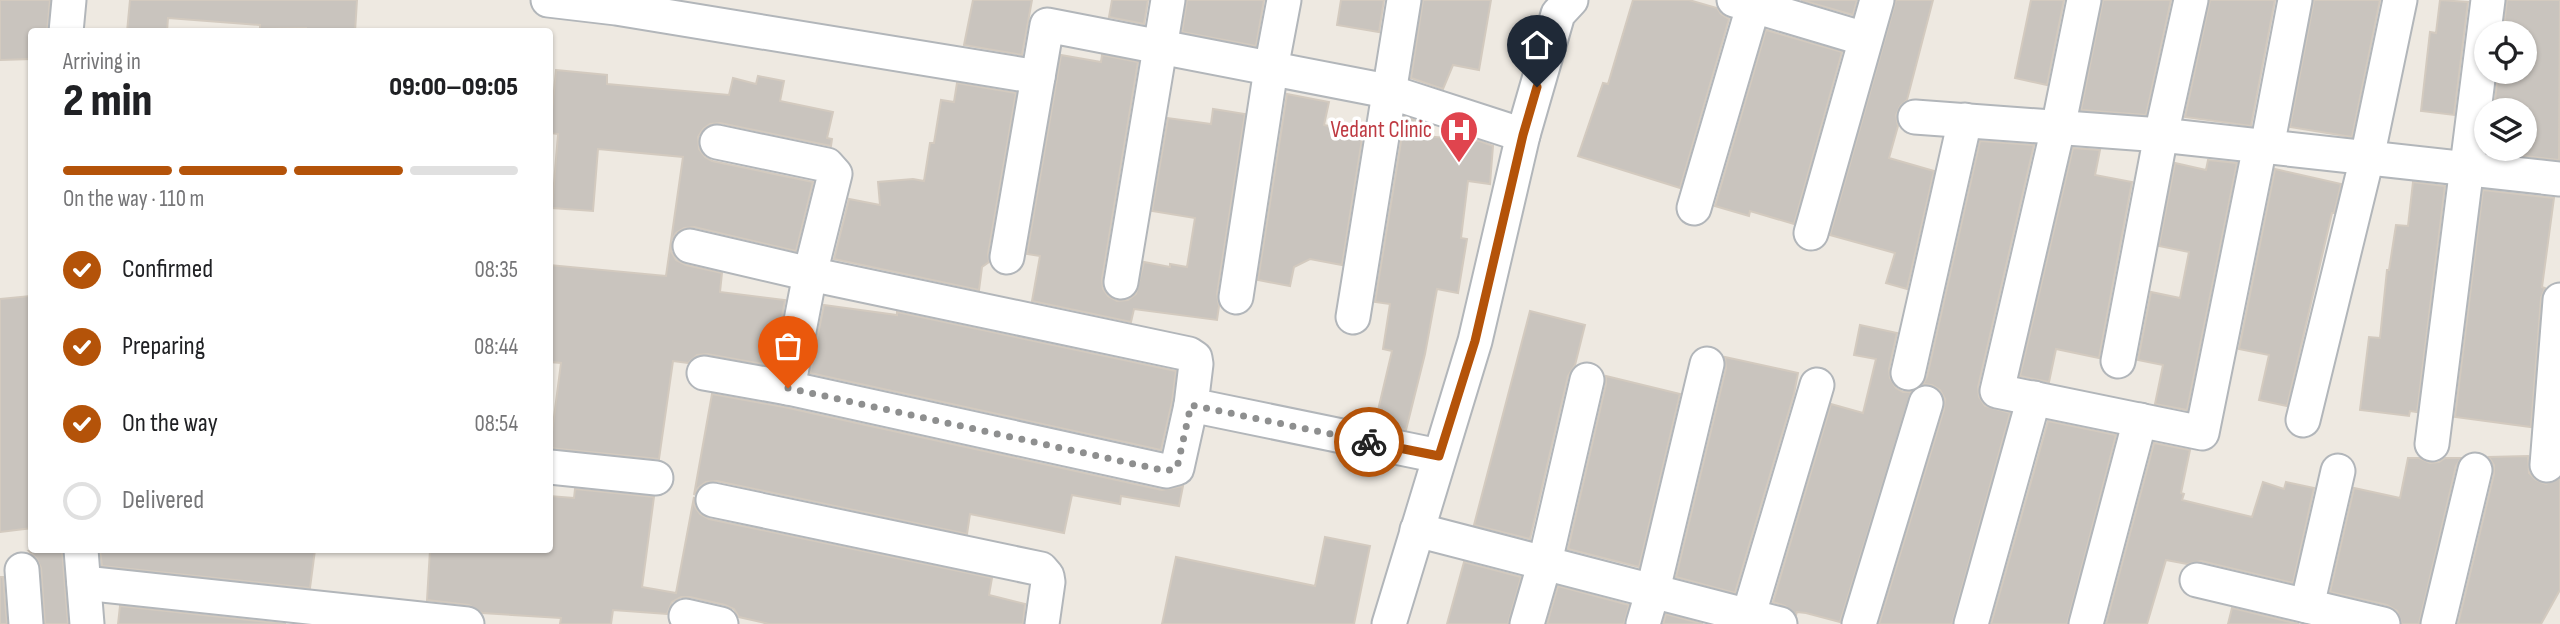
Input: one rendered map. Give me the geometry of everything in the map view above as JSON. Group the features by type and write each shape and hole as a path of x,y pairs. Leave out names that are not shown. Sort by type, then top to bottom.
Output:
{"street":[{"path":"66,28 69,0"},
{"path":"548,0 629,10 1038,77"},
{"path":"1121,282 1168,0"},
{"path":"1236,297 1284,0"},
{"path":"1353,317 1387,91 1404,0"},
{"path":"1811,233 1877,0"},
{"path":"2084,0 2058,128 1997,391 2202,433 2295,0"},
{"path":"2119,361 2161,135 2191,0"},
{"path":"2303,420 2367,158 2400,0"},
{"path":"2432,444 2488,0"},
{"path":"1694,208 1748,2 1865,39"},
{"path":"1389,624 1475,341 1523,135 1561,5"},
{"path":"1007,257 1049,13 1159,48 1387,91 1523,135"},
{"path":"1915,117 2161,135 2560,179"},
{"path":"1908,373 1965,120"},
{"path":"717,142 831,167 835,177 810,274 788,388"},
{"path":"690,246 1189,354 1195,358 1196,364 1191,405 1177,468 1166,471 788,388 704,373"},
{"path":"2547,465 2560,300"},
{"path":"1643,624 1707,364"},
{"path":"1527,624 1545,562 1587,380"},
{"path":"1417,530 1653,590 1758,621 1817,385"},
{"path":"1971,624 2034,398"},
{"path":"1859,624 1926,402"},
{"path":"1191,405 1439,456"},
{"path":"2086,624 2140,420"},
{"path":"553,467 656,478"},
{"path":"2438,624 2475,470"},
{"path":"2307,606 2338,471"},
{"path":"713,500 1041,569 1048,582 1042,624"},
{"path":"81,553 88,624"},
{"path":"22,570 26,624"},
{"path":"2197,580 2383,624"},
{"path":"84,583 467,624"},
{"path":"685,616 721,624"}],"building":[{"path":"0,0 50,0 47,28 28,28 28,59 0,60"},
{"path":"130,0 357,0 355,28 260,28 260,25 168,18 167,28 127,28"},
{"path":"973,0 1032,0 1022,55 964,45"},
{"path":"1112,0 1148,0 1144,24 1109,17"},
{"path":"1187,0 1264,0 1256,46 1182,32"},
{"path":"1341,0 1384,0 1379,32 1337,25"},
{"path":"1423,0 1491,0 1479,70 1453,65 1443,89 1411,78"},
{"path":"1633,0 1689,0 1717,8 1729,19 1680,188 1578,156 1603,83 1608,84"},
{"path":"1801,0 1857,0 1853,15"},
{"path":"1896,0 1933,0 1907,100 1896,115 1898,126 1889,158 1934,171 1907,289 1886,283 1895,253 1830,235"},
{"path":"2031,0 2064,0 2047,85 2015,78"},
{"path":"2103,0 2171,0 2146,115 2081,110"},
{"path":"2210,0 2275,0 2251,126 2185,117"},
{"path":"2314,0 2380,0 2352,137 2290,127"},
{"path":"2440,0 2468,2 2454,115 2421,111 2430,32 2436,33"},
{"path":"2507,0 2560,0 2559,160 2537,158 2537,98 2495,98 2497,84 2537,84 2537,21 2504,21"},
{"path":"1766,30 1842,52 1794,224 1750,211 1749,216 1715,206"},
{"path":"1061,55 1101,62 1102,55 1138,62 1102,279 1103,289 1117,301 1128,300 1136,294 1144,262 1187,267 1195,218 1152,211 1168,118 1211,124 1213,109 1245,114 1217,294 1217,320 1134,309 1131,322 1032,301 1040,256 1027,254"},
{"path":"556,70 607,75 607,84 729,95 733,78 756,84 758,76 784,81 780,101 833,112 827,138 832,139 831,146 720,123 710,124 698,137 699,149 712,161 813,182 796,251 694,227 684,228 676,233 671,241 683,157 598,149 593,211 553,208 558,134 553,133"},
{"path":"957,83 1016,93 988,254 989,262 982,267 979,290 834,259 849,199 880,205 878,182 913,179 924,181 941,100 954,102"},
{"path":"1287,94 1329,102 1324,125 1363,133 1342,265 1310,259 1294,267 1290,286 1258,280"},
{"path":"1405,117 1429,125 1424,136 1480,141 1493,146 1490,184 1468,181 1461,238 1467,239 1458,293 1437,289 1425,354 1406,430 1375,423 1392,351 1383,349 1390,304 1375,302"},
{"path":"1980,141 2034,145 1978,387 1979,397 1985,406 2010,413 1952,624 1879,624 1944,409 1945,399 1940,390 1923,384 1927,377"},
{"path":"2073,148 2100,150 2095,175 2132,182 2099,358 2056,349 2049,382 2020,376"},
{"path":"2208,160 2237,163 2187,410 2155,404 2163,365 2138,360 2151,292 2180,298 2189,252 2159,246 2175,163 2206,170"},
{"path":"2275,169 2341,184 2287,406 2259,400 2269,355 2239,349"},
{"path":"2413,182 2445,186 2417,412 2410,411 2409,416 2360,410 2369,337 2380,338 2387,270 2396,225 2408,226"},
{"path":"2483,190 2554,198 2542,287 2545,288 2541,298 2531,427 2455,417"},
{"path":"671,241 671,251 676,260 722,273 720,292 785,300 773,366 707,354 697,355 688,363 673,361 659,459 553,448 553,425 561,363 553,362 553,265 666,276"},
{"path":"28,296 28,528 0,532 0,299"},
{"path":"824,305 897,315 897,312 1176,371 1161,450 810,373"},
{"path":"1530,311 1585,325 1575,365 1568,376 1530,539 1474,525"},
{"path":"1860,325 1897,333 1889,369 1890,378 1896,388 1911,392 1840,622 1806,613 1797,612 1796,615 1785,606 1773,602 1831,404 1863,413 1876,359 1854,355"},
{"path":"1725,357 1798,373 1735,593 1676,577 1726,368"},
{"path":"1606,376 1680,394 1639,567 1568,549"},
{"path":"712,394 784,407 1162,490 1183,486 1179,506 1121,496 1120,504 1072,495 1064,533 970,514 967,534 717,481 706,482 694,495"},
{"path":"2048,421 2116,435 2067,624 1991,624"},
{"path":"2154,443 2190,450 2182,500 2252,517 2263,482 2284,489 2286,482 2314,488 2293,583 2201,561 2187,564 2166,560 2147,624 2106,624"},
{"path":"2528,456 2529,473 2536,480 2546,484 2560,478 2560,590 2541,624 2458,624 2494,474 2494,465 2489,457"},
{"path":"2408,458 2419,458 2430,463 2445,458 2461,458 2456,466 2419,624 2402,624 2397,611 2387,605 2330,592 2354,488 2400,498"},
{"path":"575,489 654,497 642,587 676,593 694,497 695,507 709,519 992,578 989,595 1025,604 1023,624 769,624 739,617 734,609 725,605 681,597 672,602 667,614 613,610 611,624 560,624 561,618 482,613 469,605 427,600 430,553 553,553 553,496 574,498"},
{"path":"1325,537 1370,546 1354,624 1162,624 1176,557 1315,586"},
{"path":"31,553 62,553 68,624 45,624 41,568"},
{"path":"100,553 315,553 310,588 102,566"},
{"path":"1464,562 1521,577 1508,624 1447,624"},
{"path":"0,577 3,577 7,624 0,624"},
{"path":"1558,586 1629,605 1624,624 1547,624"},
{"path":"120,606 286,624 118,624"},
{"path":"2232,608 2299,624 2228,624"},
{"path":"1666,614 1703,624 1663,624"}],"way so far":[{"path":"788,388 1166,471 1177,468 1191,405 1369,442"}],"place":[{"name":"Vedant Clinic","path":"1459,164"}],"route":[{"path":"1369,442 1439,456 1475,341 1523,135 1537,87"}]}
